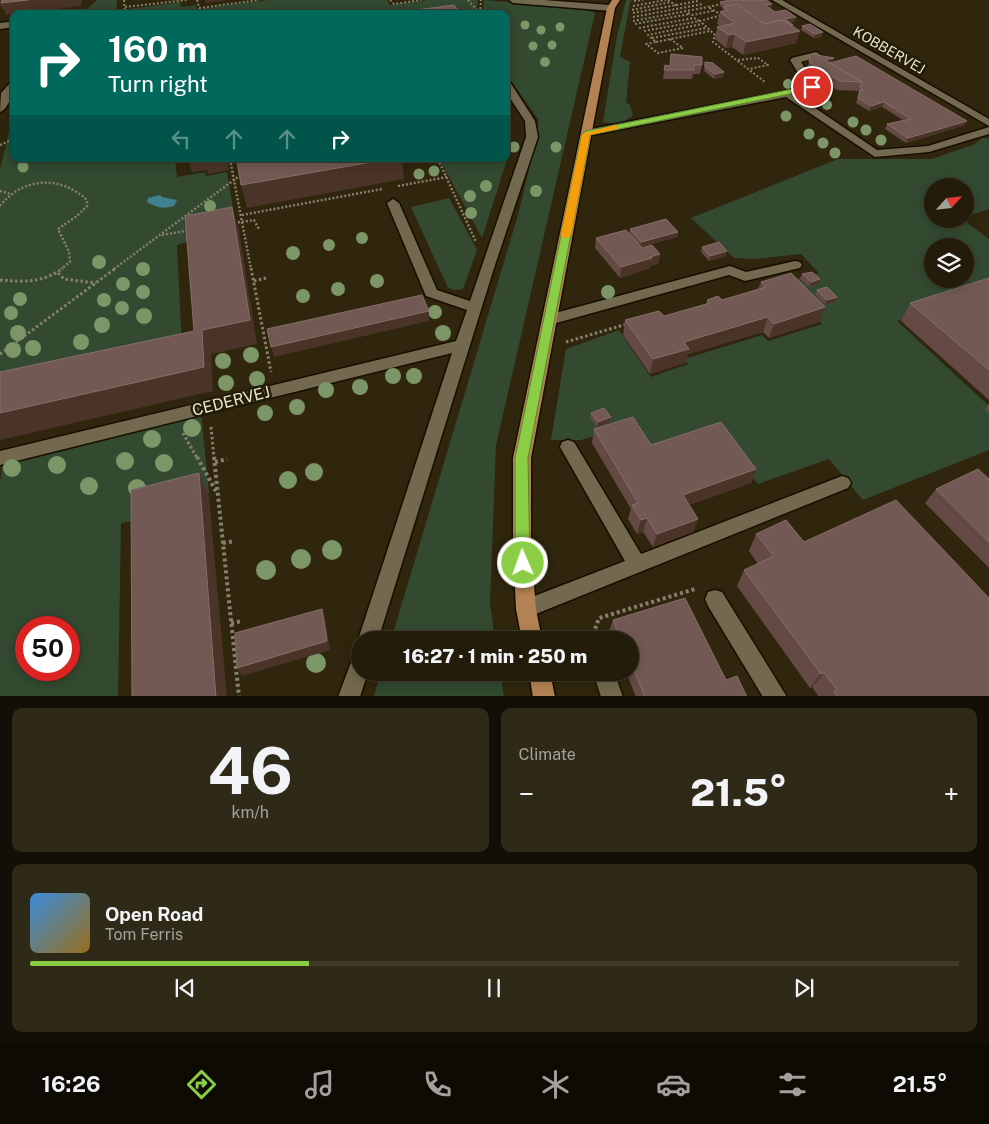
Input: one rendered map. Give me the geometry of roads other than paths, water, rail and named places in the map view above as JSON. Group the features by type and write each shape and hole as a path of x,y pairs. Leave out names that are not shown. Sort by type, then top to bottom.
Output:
{"main road":[{"path":"530,631 526,609 522,548 522,458 613,4"},
{"path":"541,681 544,696"}],"street":[{"path":"514,0 613,4"},
{"name":"KOBBERVEJ","path":"776,0 989,123"},
{"path":"586,134 788,94 812,87 795,60 816,55"},
{"path":"0,109 6,93 10,90"},
{"path":"371,631 474,307 532,137 530,121 510,90"},
{"path":"788,94 875,154 929,149 989,130"},
{"path":"976,115 989,110"},
{"path":"393,203 431,293 474,307"},
{"path":"549,320 730,270 744,277 795,264"},
{"name":"CEDERVEJ","path":"0,458 462,345"},
{"path":"568,447 637,564"},
{"path":"526,609 842,483"},
{"path":"715,599 776,696"},
{"path":"349,696 354,681"},
{"path":"606,681 612,696"}],"water":[{"path":"160,195 177,200 174,206 160,207 147,202 148,198"}]}
